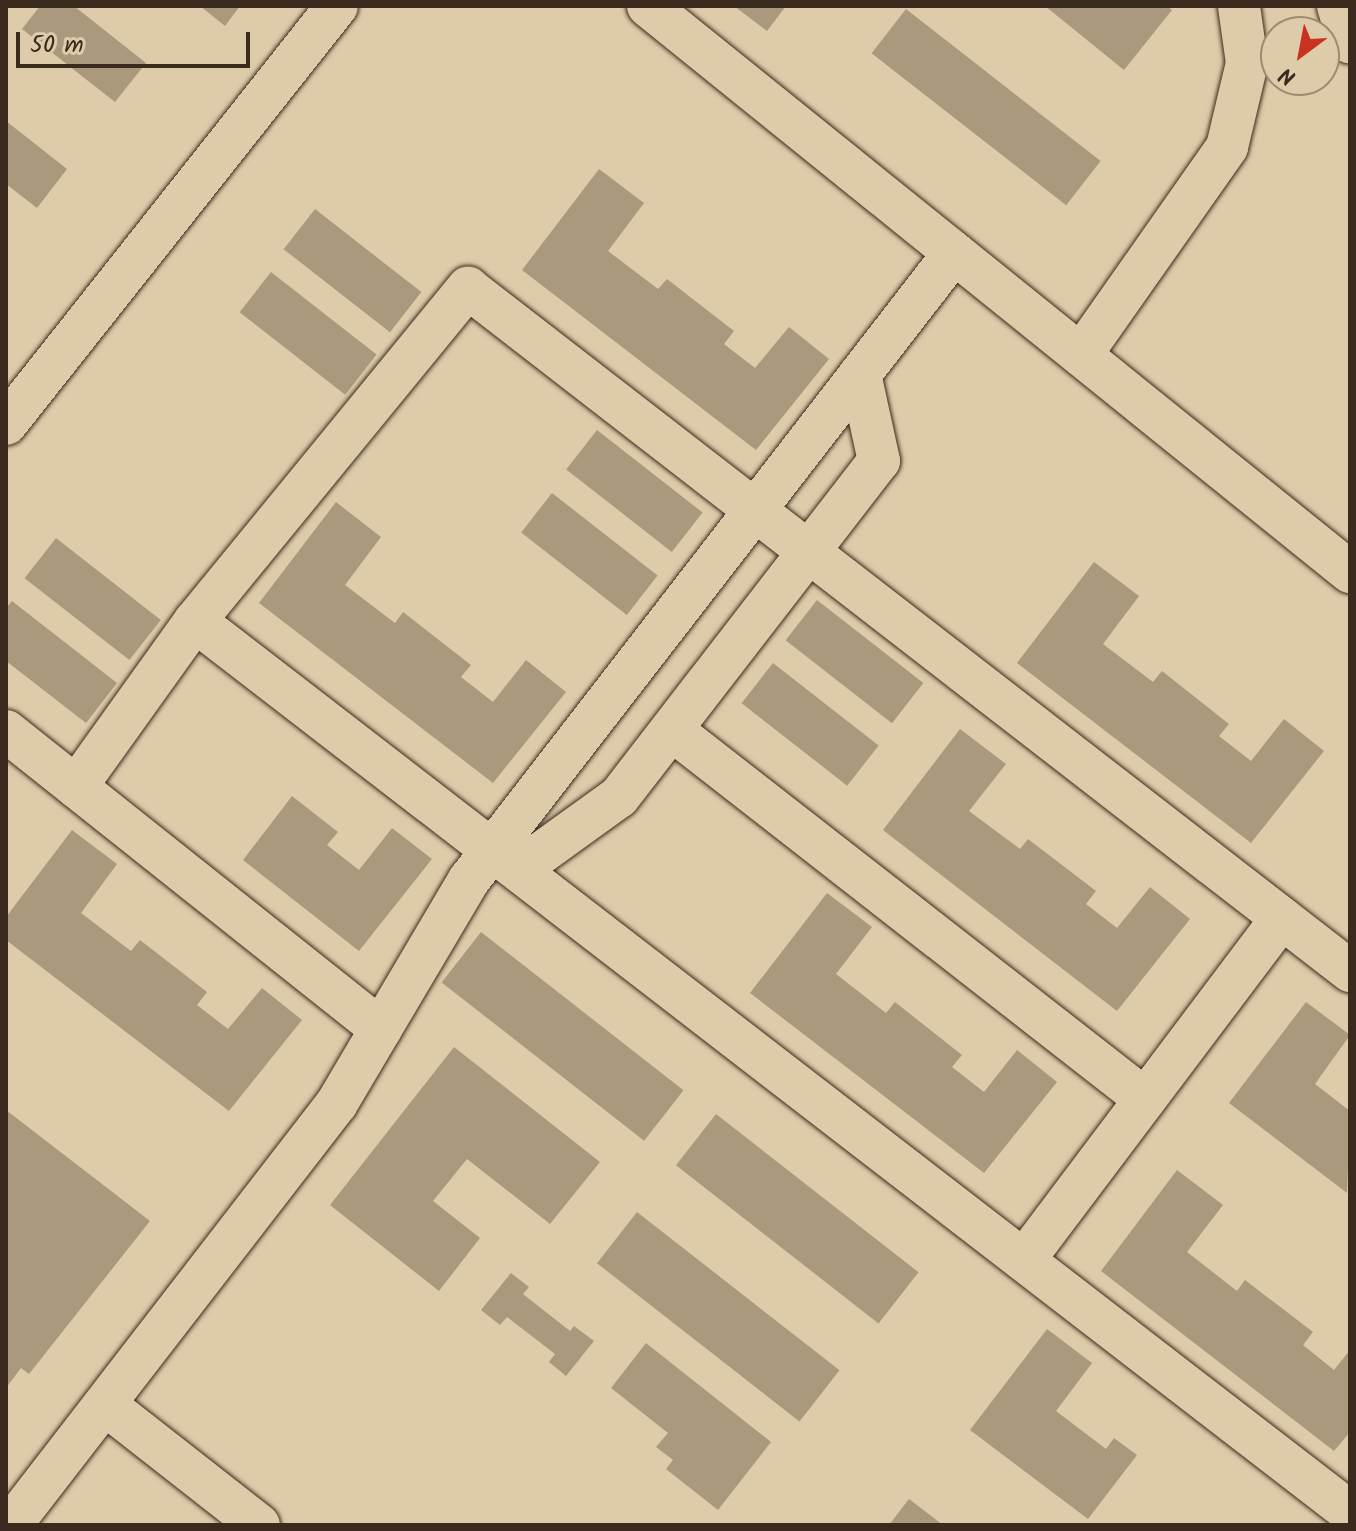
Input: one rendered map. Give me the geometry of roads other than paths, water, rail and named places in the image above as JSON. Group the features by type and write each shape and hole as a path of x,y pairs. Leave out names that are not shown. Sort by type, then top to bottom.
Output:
{"main road":[{"path":"1339,6 1350,41"}],"lane":[{"path":"6,424 337,6"},
{"path":"648,6 1350,572"},
{"path":"1081,355 1227,147 1247,63 1239,6"},
{"path":"11,1525 107,1406 337,1103 381,1029 756,509 954,253"},
{"path":"76,787 195,621 468,288 1350,971"},
{"path":"506,859 619,797 879,461 860,374"},
{"path":"195,621 1350,1512"},
{"path":"672,730 1145,1099"},
{"path":"6,731 381,1029"},
{"path":"1024,1260 1282,918"},
{"path":"107,1406 259,1525"}]}
